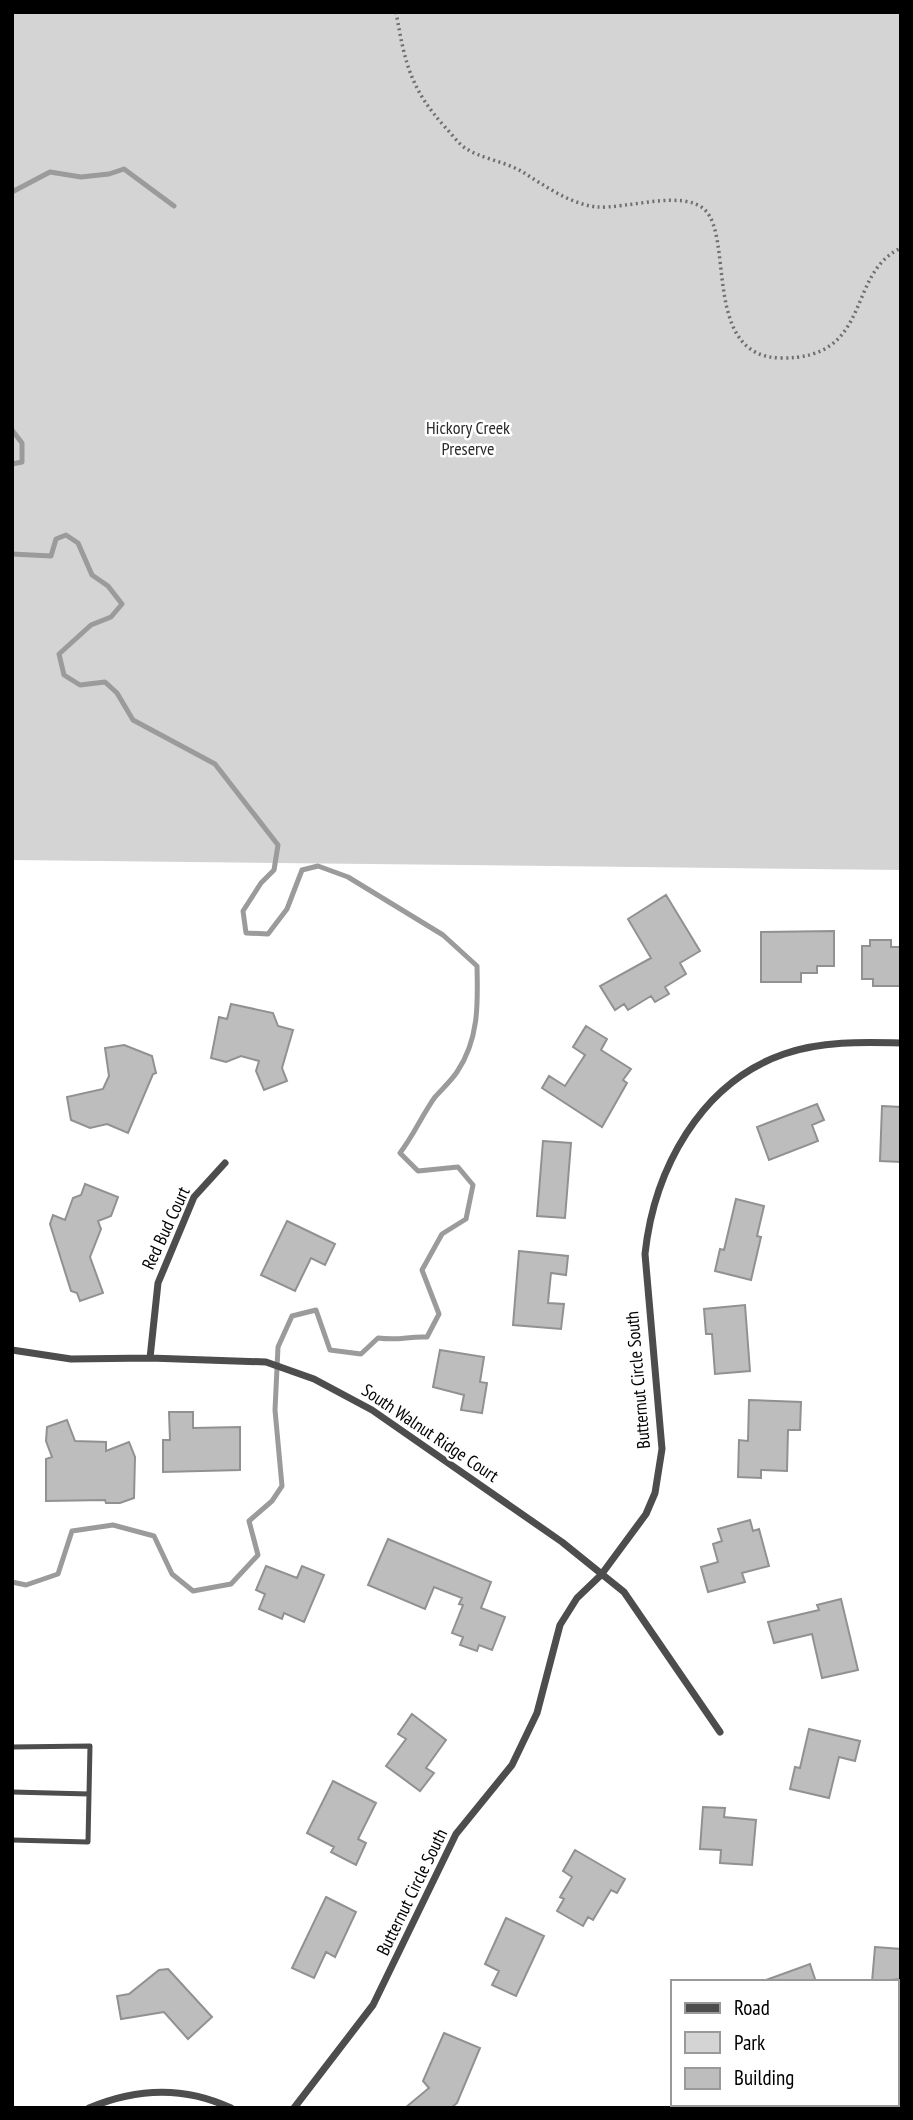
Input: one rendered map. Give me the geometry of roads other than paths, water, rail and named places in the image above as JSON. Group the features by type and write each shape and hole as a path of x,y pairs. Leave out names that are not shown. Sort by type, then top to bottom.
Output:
{"street":[{"name":"Butternut Circle South","path":"294,2108 373,2005 456,1834 512,1765 537,1713 560,1625 577,1598 601,1575 646,1514 660,1470 662,1449 645,1254 648,1221 671,1158 693,1123 717,1096 762,1064 785,1054 826,1045 901,1043"},
{"name":"Red Bud Court","path":"150,1357 158,1283 194,1197 225,1163"},
{"name":"South Walnut Ridge Court","path":"12,1350 71,1359 150,1357 266,1362 314,1379 372,1410 562,1542 624,1592 720,1732"},
{"path":"89,2108 138,2092 177,2092 212,2099 231,2108"}],"lane":[{"path":"12,1746 90,1746 88,1842 12,1840"},
{"path":"12,1792 89,1794"}],"waterway":[{"path":"12,192 50,172 81,177 109,174 124,169 174,206"},
{"path":"12,430 22,443 22,462 12,464"},
{"path":"12,554 51,556 56,539 66,535 78,543 92,575 108,586 122,604 111,617 91,625 59,654 64,675 80,685 105,682 117,693 133,720 215,764 278,845 274,870 261,883 243,911 246,933 268,934 287,909 302,870 318,866 348,877 443,935 477,966 476,1021 470,1047 455,1075 435,1097 400,1153 418,1171 458,1167 473,1185 466,1219 442,1234 422,1270 439,1314 427,1337 378,1338 361,1354 330,1350 316,1310 292,1316 278,1347 275,1410 282,1486 272,1501 249,1521 258,1555 231,1584 193,1591 172,1574 154,1536 113,1525 72,1531 58,1574 26,1585 12,1582"}],"park label":[{"name":"Hickory Creek Preserve","path":"468,438"}]}
